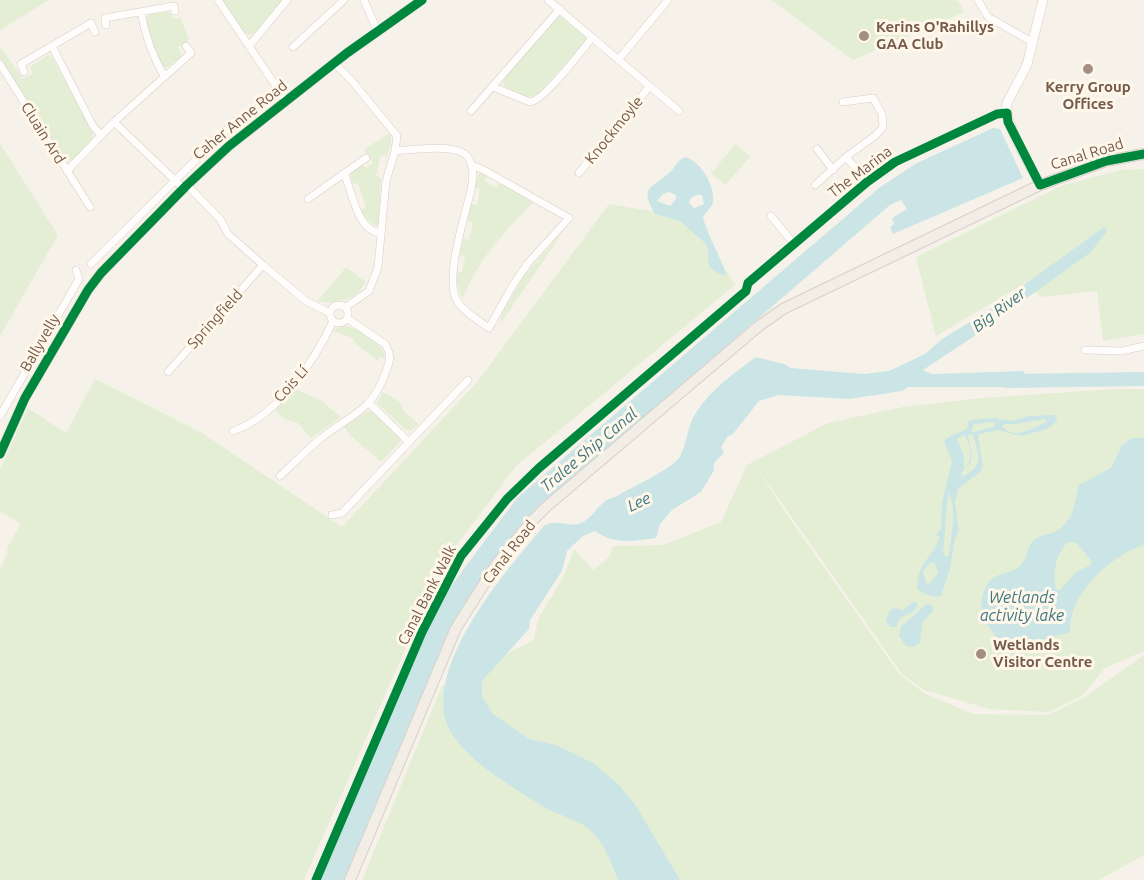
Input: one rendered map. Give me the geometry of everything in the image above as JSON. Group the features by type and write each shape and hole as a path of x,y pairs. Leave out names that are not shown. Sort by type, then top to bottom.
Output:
{"main road":[{"path":"1040,185 1008,122 1006,103 1027,65 1043,0"},
{"name":"Canal Road","path":"350,880 456,628 491,572 531,522 621,442 778,312 1040,185 1106,161 1144,154"}],"street":[{"path":"218,0 286,101"},
{"path":"250,45 287,0"},
{"path":"293,47 344,0"},
{"path":"364,0 377,30"},
{"name":"Knockmoyle","path":"548,0 679,111"},
{"path":"618,60 668,0"},
{"path":"978,0 988,17 1032,42"},
{"name":"Caher Anne Road","path":"93,282 185,187 229,146 377,30 419,1"},
{"path":"106,26 105,18 174,6 175,11"},
{"path":"471,111 560,9"},
{"path":"141,12 143,28 152,56 164,76"},
{"path":"24,72 21,64 91,23 95,32"},
{"path":"492,87 530,102 536,101 592,38"},
{"path":"52,46 93,126 101,135"},
{"name":"Cluain Ard","path":"67,171 114,122 191,53 186,46"},
{"path":"334,63 397,136 386,181 378,267 369,291 346,308"},
{"name":"Cluain Ard","path":"0,64 90,207"},
{"name":"Knockmoyle","path":"579,173 650,87"},
{"name":"The Marina","path":"815,185 883,127 884,120 873,98 843,102"},
{"name":"The Marina","path":"748,283 867,182 895,162 997,114 1007,113"},
{"path":"91,264 235,121"},
{"path":"114,122 174,180 220,219 228,234 263,265 306,301 330,313 333,321 340,324 348,318"},
{"path":"395,151 421,149 458,151 465,154 471,165 471,190 452,285 463,308 489,328 528,263 568,218 471,165"},
{"name":"The Marina","path":"817,149 833,170"},
{"name":"The Marina","path":"846,157 867,182"},
{"path":"308,199 366,158"},
{"path":"344,173 360,218 376,233 381,233"},
{"path":"771,216 794,244"},
{"name":"Springfield","path":"168,372 263,265"},
{"path":"0,416 79,279 76,270"},
{"name":"Ballyvelly","path":"0,454 2,442 25,398 93,282"},
{"path":"330,313 337,305 346,308"},
{"path":"346,308 348,318"},
{"path":"280,476 324,436 369,404 381,385 391,359 389,350 386,344 348,318"},
{"name":"Cois Lí","path":"233,431 250,424 292,387 316,354 333,321"},
{"path":"41,345 52,352"},
{"path":"1085,350 1122,351 1144,346"},
{"path":"332,515 342,513 468,380"},
{"path":"369,404 410,442"}],"green space":[{"path":"0,0 49,0 0,30"},
{"path":"222,0 282,0 255,33 249,35 244,32"},
{"name":"Kerins O'Rahillys GAA Club","path":"771,0 955,0 964,12 853,60"},
{"path":"171,13 173,19 181,18 189,40 178,48 182,56 166,68 154,53 145,18 151,14"},
{"path":"560,16 588,38 537,95 527,97 505,87 503,83 505,77"},
{"path":"0,46 23,79 32,74 30,67 48,55 52,57 93,133 92,141 75,160 68,161 63,157 0,59"},
{"path":"391,132 391,144 387,156 381,155 376,176 381,178 379,221 375,226 360,212 366,207 358,183 352,184 350,172 362,164 366,168 373,163 364,150"},
{"path":"0,144 58,235 0,336"},
{"path":"736,144 750,157 725,185 711,173"},
{"path":"1144,169 1144,334 1103,341 1097,291 1041,297 1025,283 936,336 916,257 1061,186 1121,170"},
{"path":"478,174 488,175 484,181 496,188 500,183 534,202 484,258 463,298 457,279 458,272 462,272 465,256 460,255 463,239 469,240 473,223 467,221 471,204 477,205 480,189 475,188"},
{"path":"609,204 693,218 735,285 516,466 442,565 304,880 0,880 0,568 8,552 6,550 21,524 0,511 0,469 28,408 66,433 95,379 202,433 342,527 478,381"},
{"path":"563,232 501,323 501,315 524,275"},
{"path":"346,267 366,282 360,290 343,300 327,303 318,301"},
{"path":"347,326 365,334 376,343 384,353 385,359 380,357 378,361 356,344 353,338 333,331 336,328"},
{"path":"295,389 322,401 341,417 311,438 298,423 284,419 275,409"},
{"path":"1144,389 1144,651 1105,668 1082,696 1048,712 989,709 924,690 902,674 755,465 787,515 900,675 924,693 973,714 1048,715 1085,697 1144,655 1144,855 1099,880 362,880 442,686 534,640 538,619 563,578 574,549 593,570 609,557 613,546 663,545 721,522 747,465 828,423 903,407 982,398"},
{"path":"383,392 400,402 404,411 419,424 410,431 405,429 377,403"},
{"path":"371,411 398,435 401,441 381,462 353,438 344,427"}],"water":[{"name":"Tralee Ship Canal","path":"993,128 1000,129 1023,178 893,234 890,227 894,224 892,218 907,209 901,200 890,205 528,517 497,557 451,626 344,880 321,880 436,606 517,498 879,188 915,164"},
{"path":"685,157 696,163 706,175 712,189 713,202 703,218 726,273 724,276 709,265 705,243 680,221 655,214 650,205 649,189","holes":["669,192 676,195 676,199 670,206 657,201 663,194","702,195 704,204 694,208 689,203 691,198"]},
{"name":"Big River","path":"1104,227 1107,231 1091,252 923,370 932,374 1024,371 1025,387 908,387 902,391 849,399 779,395 759,401 733,434 727,437 721,448 724,453 715,463 714,470 701,492 672,510 660,524 656,538 617,540 595,531 583,536 567,551 562,571 530,620 529,629 482,681 482,696 493,714 529,739 556,745 593,763 619,785 636,806 680,880 618,880 603,846 589,829 544,807 496,776 474,759 455,738 444,714 445,686 454,657 469,626 508,569 544,526 553,523 581,523 605,501 649,479 674,463 681,454 693,418 713,392 730,377 756,357 791,368 864,374 889,371 925,354 942,339 988,311"},
{"path":"1054,415 1057,418 1056,422 1047,429 1021,436 998,430 979,434 983,466 981,471 958,489 955,503 959,530 941,596 931,596 922,592 917,588 918,578 940,537 937,535 932,539 941,529 942,503 952,461 944,442 949,437 965,430 971,420 993,418 1013,421 1028,416","holes":["1046,419 1046,422 1018,433 1012,433 1002,426","995,423 994,427 971,431 974,424","971,433 973,435 978,459 975,468 963,477 961,473 971,462 968,436","964,435 969,443 970,452 969,461 964,469 964,456 957,439","948,493 953,506 953,514 947,557 943,554","931,562 935,563 938,573 929,584 926,583 923,572"]},
{"name":"Wetlands activity lake","path":"1132,438 1144,438 1144,544 1125,553 1103,569 1086,587 1074,608 1070,632 1038,641 1014,656 994,634 984,617 982,599 985,589 992,579 1022,564 1034,540 1064,526 1073,511 1079,485 1111,468 1122,445","holes":["1068,542 1077,543 1092,562 1089,566 1077,571 1060,590 1056,590 1055,571 1060,552"]},
{"path":"913,602 918,603 914,611 900,618 896,627 890,627 886,621 889,611 894,608 903,610"},
{"path":"926,604 932,605 933,611 923,621 920,642 914,647 906,646 899,636 901,627"}],"waterway":[{"name":"Lee","path":"1006,381 1144,379"}],"cycle path":[{"path":"0,454 25,398 88,290 101,273 187,185 229,146 347,53 422,0"},
{"name":"Canal Bank Walk","path":"316,880 422,632 461,556 507,499 539,468 746,291 748,283 867,182 895,162 997,114 1007,113 1008,122 1040,185 1106,161 1144,154"}],"place":[{"name":"Kerins O'Rahillys GAA Club","path":"864,36"},
{"name":"Kerry Group Offices","path":"1088,69"},
{"name":"Wetlands Visitor Centre","path":"981,654"}]}
